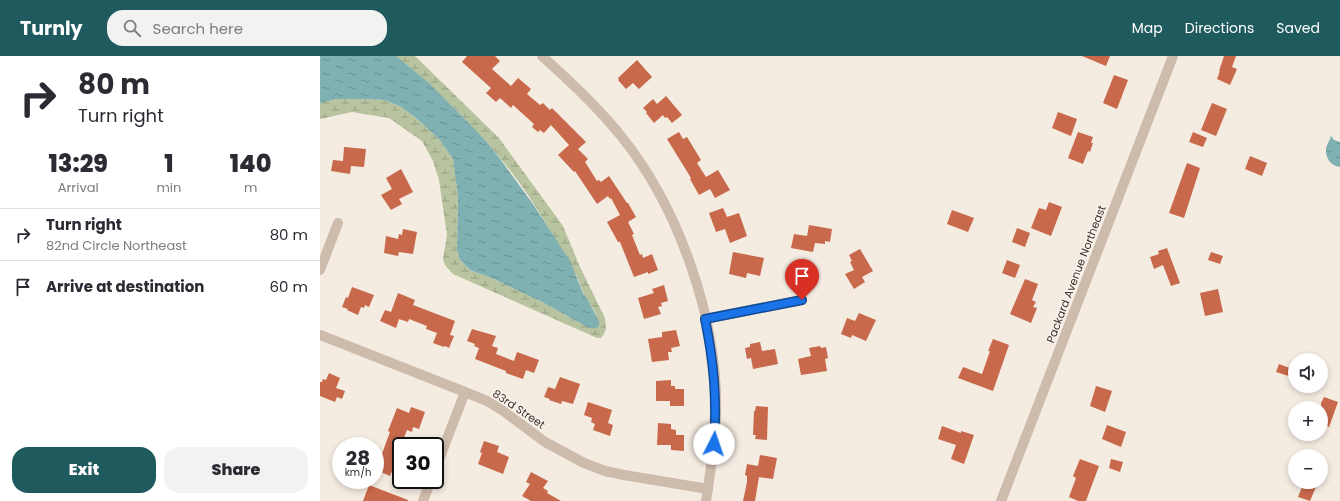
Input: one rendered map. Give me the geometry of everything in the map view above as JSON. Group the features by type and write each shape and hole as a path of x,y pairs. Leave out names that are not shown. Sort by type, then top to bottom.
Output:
{"street":[{"path":"542,56 583,93 621,136 642,165 660,196 680,239 698,290 705,319 715,382 716,416 714,444 706,501"},
{"name":"Packard Avenue Northeast","path":"1001,501 1173,56"},
{"path":"320,270 338,223"},
{"path":"705,319 802,300"},
{"name":"83rd Street","path":"320,335 487,401 502,410 545,442 584,463 605,471 624,475 708,489"},
{"path":"444,447 465,392"},
{"path":"423,501 428,489"}],"green space":[{"path":"396,56 415,56 499,138 563,226 580,267 605,318 606,329 601,338 597,338 453,274 445,265 443,259 447,235 439,180 433,161 422,141 389,118 352,112 320,119 320,103 337,99 385,100 401,107 416,118 439,139 453,159 458,196 457,250 460,260 470,270 494,279 546,304 587,327 599,326 595,313 583,292 577,277 540,213 520,183 488,143 471,125 434,89"}],"water":[{"path":"320,56 396,56 429,83 485,140 533,204 570,261 583,293 599,321 599,326 594,328 587,327 546,304 494,279 470,270 460,260 457,250 458,196 453,159 439,139 416,118 401,107 385,100 337,99 320,103"},
{"path":"1331,136 1334,140 1340,142 1340,167 1331,163 1326,155 1326,148"}],"building":[{"path":"467,56 495,56 500,61 492,69 511,86 518,78 531,89 527,94 540,105 543,103 550,110 552,108 586,142 578,149 588,159 585,162 597,181 599,180 601,182 609,176 628,203 636,217 628,222 634,234 632,235 640,255 642,254 643,258 652,254 658,270 634,277 620,242 618,242 607,222 620,215 611,198 610,199 608,196 597,204 575,171 574,172 558,155 569,145 551,125 544,133 540,130 538,132 532,127 534,124 513,105 511,108 500,98 496,102 486,93 491,88 462,62"},
{"path":"1082,56 1110,56 1106,66"},
{"path":"1224,56 1236,56 1232,67 1237,69 1230,85 1217,79"},
{"path":"637,60 652,77 639,89 633,83 626,89 618,78"},
{"path":"1114,75 1128,80 1117,109 1103,103"},
{"path":"666,96 682,115 672,123 663,115 654,123 643,108 653,99 657,104"},
{"path":"1212,103 1227,109 1216,136 1201,130"},
{"path":"1058,112 1077,119 1071,136 1052,128"},
{"path":"679,132 683,139 687,137 701,160 697,163 706,177 718,170 730,190 715,198 710,189 699,195 690,179 691,178 667,139"},
{"path":"1078,132 1093,137 1090,152 1088,151 1083,164 1068,158"},
{"path":"1193,132 1207,138 1203,147 1189,142"},
{"path":"344,147 366,149 364,167 351,166 350,174 331,171 333,160 343,161"},
{"path":"1250,156 1267,163 1262,176 1245,169"},
{"path":"1187,163 1200,168 1184,218 1169,213"},
{"path":"401,169 413,192 399,199 402,204 391,210 381,195 392,189 386,178"},
{"path":"1049,202 1062,207 1051,236 1031,228 1039,208 1046,210"},
{"path":"723,208 727,217 739,213 747,236 730,243 725,229 716,232 709,213"},
{"path":"952,210 974,218 968,232 947,224"},
{"path":"809,225 832,229 830,242 825,241 825,244 815,243 813,252 791,248 794,234 807,236"},
{"path":"1017,228 1030,233 1025,247 1012,242"},
{"path":"403,229 417,232 413,254 399,252 398,256 384,253 386,236 398,239 399,234 402,235"},
{"path":"1167,248 1180,283 1171,286 1163,265 1154,269 1150,257 1159,254 1158,251"},
{"path":"860,249 873,271 862,277 865,282 854,289 845,274 854,270 850,262 852,261 849,255"},
{"path":"733,252 764,258 760,276 747,273 746,278 729,274"},
{"path":"1211,252 1223,256 1220,264 1208,260"},
{"path":"1007,260 1020,265 1015,278 1002,273"},
{"path":"1025,279 1038,284 1032,300 1036,302 1033,307 1037,308 1031,323 1010,314"},
{"path":"664,285 668,301 661,303 662,306 658,307 661,314 644,319 638,298 654,293 652,289"},
{"path":"352,287 374,295 369,307 365,305 364,308 361,307 358,315 342,307 346,297 348,298"},
{"path":"1218,289 1223,312 1205,316 1200,293"},
{"path":"398,293 415,300 413,305 455,321 450,335 454,336 449,348 433,343 437,333 426,329 427,326 409,319 408,322 399,319 396,328 380,321 385,310 391,312"},
{"path":"859,313 876,320 866,341 852,335 851,338 841,334 847,318 855,321"},
{"path":"472,329 496,336 492,346 498,348 496,354 514,361 517,352 539,360 534,373 526,370 523,379 475,359 479,348 474,346 475,344 467,341"},
{"path":"676,330 680,346 671,348 672,352 668,352 669,360 652,362 648,339 662,337 662,332"},
{"path":"993,339 1009,345 993,391 958,378 963,367 982,374"},
{"path":"760,342 762,351 775,349 778,364 753,369 751,358 747,359 745,348 750,347 750,344"},
{"path":"820,346 821,348 826,347 828,358 825,359 827,371 801,375 798,359 811,356 809,348"},
{"path":"1279,364 1288,367 1288,376 1276,372"},
{"path":"329,373 340,378 336,388 345,391 342,399 337,397 335,402 320,396 320,382 322,382 323,379 326,380"},
{"path":"560,377 580,384 573,404 562,401 561,404 544,397 548,387 555,389"},
{"path":"671,380 671,386 675,386 675,389 684,389 684,406 670,406 670,401 656,401 656,381"},
{"path":"1096,386 1112,391 1105,412 1090,406"},
{"path":"1324,397 1338,402 1329,427 1328,401 1322,401"},
{"path":"588,402 612,410 608,423 613,425 610,436 593,430 595,424 591,422 592,418 584,415"},
{"path":"756,406 768,407 767,440 755,439 756,435 753,435 754,411"},
{"path":"411,407 425,412 419,429 413,427 412,432 407,430 404,437 392,437 392,471 390,476 384,473 384,448 390,432 388,431 397,408 409,413"},
{"path":"658,423 671,424 671,429 676,430 676,435 684,435 684,451 671,450 671,445 657,445"},
{"path":"1107,425 1126,432 1121,447 1102,439"},
{"path":"942,426 961,433 961,431 974,435 964,464 951,459 956,445 938,439"},
{"path":"484,441 499,446 497,452 509,457 503,474 478,464"},
{"path":"760,455 777,458 773,479 759,477 755,501 743,501 747,482 747,476 745,475 747,464 758,466"},
{"path":"1080,459 1099,466 1086,501 1078,501 1069,497 1076,478 1073,476"},
{"path":"1111,459 1123,462 1120,472 1109,468"},
{"path":"531,472 548,481 543,488 548,491 547,493 561,501 531,501 522,496 530,484 526,482"},
{"path":"368,489 379,489 408,500 408,501 363,501"},
{"path":"1301,489 1315,489 1310,501 1298,497"}],"route":[{"path":"714,444 716,416 715,382 705,319 802,300"}]}
